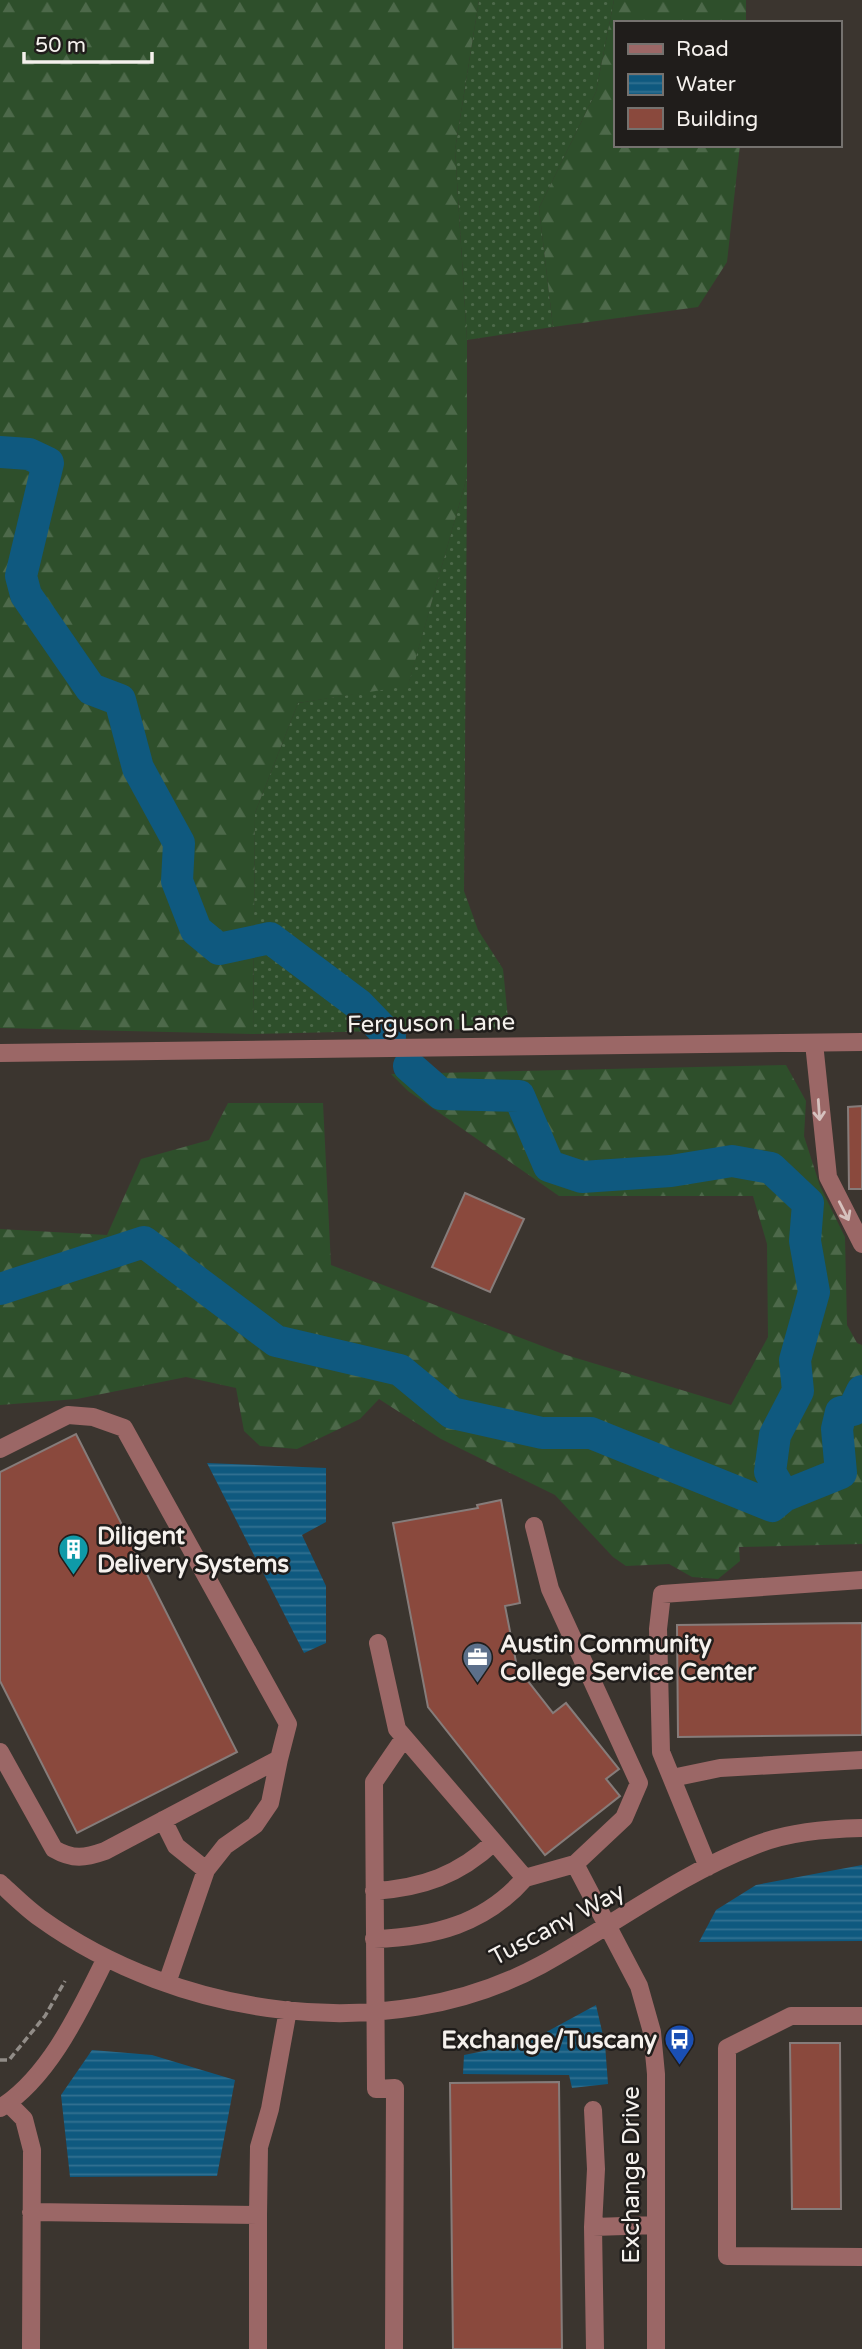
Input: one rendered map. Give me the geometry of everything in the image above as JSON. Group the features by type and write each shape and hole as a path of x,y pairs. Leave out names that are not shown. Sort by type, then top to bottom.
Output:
{"street":[{"name":"Ferguson Lane","path":"0,1053 862,1042"},
{"path":"814,1043 828,1177 862,1244"},
{"path":"0,1448 68,1415 93,1417 124,1428 288,1724 270,1803 255,1825 225,1846 206,1870 167,1983"},
{"path":"374,1939 415,1938 460,1925 505,1901 525,1878 575,1864 624,1818 639,1783 550,1590 534,1525"},
{"path":"708,1867 661,1752 658,1629 662,1594 862,1580"},
{"path":"378,1643 397,1729 525,1878"},
{"path":"394,2349 395,2088 376,2089 374,1782 404,1738"},
{"path":"0,1752 54,1849 68,1857 85,1858 105,1851 279,1759"},
{"path":"672,1778 720,1768 862,1760"},
{"path":"163,1820 177,1846 206,1870"},
{"name":"Tuscany Way","path":"0,1883 40,1918 106,1958 167,1983 216,1998 288,2010 374,2011 428,2004 493,1987 539,1966 708,1867 754,1845 805,1832 862,1828"},
{"path":"374,1891 405,1889 439,1881 477,1858 494,1842"},
{"name":"Exchange Drive","path":"575,1864 639,1986 652,2032 656,2074 656,2349"},
{"path":"31,2349 29,2132 24,2119 4,2106 57,2049 106,1958"},
{"path":"258,2349 259,2147 270,2109 288,2010"},
{"path":"862,2016 791,2016 727,2048 727,2256 862,2257"},
{"path":"593,2110 596,2169 593,2227 595,2349"},
{"path":"31,2212 258,2216"},
{"path":"593,2227 656,2225"}],"path":[{"path":"0,2060 9,2060 46,2016 65,1982"}],"green space":[{"path":"0,0 479,0 455,150 467,340 467,477 408,686 298,703 255,813 253,1034 0,1028"},
{"path":"479,0 614,0 596,92 539,208 553,327 467,340 455,150"},
{"path":"614,0 746,0 746,21 614,21 614,147 740,147 727,262 698,307 553,327 539,208 596,92"},
{"path":"467,477 464,891 478,930 503,969 509,1028 253,1034 255,813 298,703 408,685"},
{"path":"786,1065 806,1101 804,1136 820,1186 845,1237 847,1325 857,1343 862,1345 862,1544 739,1547 740,1561 718,1579 692,1577 669,1564 626,1566 613,1557 555,1495 441,1439 379,1399 360,1419 297,1449 260,1446 244,1431 236,1388 186,1377 77,1399 0,1405 0,1229 107,1235 141,1159 209,1140 228,1103 323,1103 331,1265 563,1354 731,1405 768,1337 767,1244 753,1196 559,1196 408,1091 391,1074"}],"water":[{"path":"207,1463 326,1468 326,1522 302,1535 326,1586 326,1643 304,1653"},
{"path":"862,1865 862,1941 699,1942 716,1910 756,1885"},
{"path":"596,2005 605,2044 608,2084 572,2088 569,2075 463,2074 464,2055 528,2042"},
{"path":"92,2050 152,2055 235,2080 217,2176 70,2177 61,2095"}],"building":[{"path":"862,1106 862,1189 849,1189 848,1107"},
{"path":"465,1193 524,1219 490,1292 432,1267"},
{"name":"Diligent Delivery Systems","path":"76,1434 237,1752 77,1833 0,1681 0,1472"},
{"name":"Austin Community College Service Center","path":"501,1500 520,1603 505,1606 517,1667 553,1713 566,1703 619,1769 606,1779 620,1796 545,1855 428,1707 393,1523 478,1508 477,1505"},
{"path":"862,1623 862,1735 678,1737 677,1625"},
{"path":"790,2043 840,2043 841,2209 792,2209"},
{"path":"559,2082 562,2349 453,2349 450,2083"}],"waterway":[{"path":"0,452 29,454 48,463 21,576 26,595 91,689 120,700 138,768 179,843 177,881 196,930 219,949 270,938 358,1004 390,1037"},
{"path":"409,1066 441,1094 519,1096 549,1166 582,1177 671,1171 732,1161 771,1168 808,1203 805,1241 814,1292 795,1360 798,1391 775,1435 770,1472 784,1496"},
{"path":"0,1289 144,1242 276,1341 400,1370 452,1413 542,1433 591,1433 772,1506 784,1496 841,1473 837,1429 841,1412 853,1410 862,1391"}],"place":[{"name":"Diligent Delivery Systems","path":"74,1577"},
{"name":"Austin Community College Service Center","path":"477,1685"},
{"name":"Exchange/Tuscany","path":"680,2067"}]}
